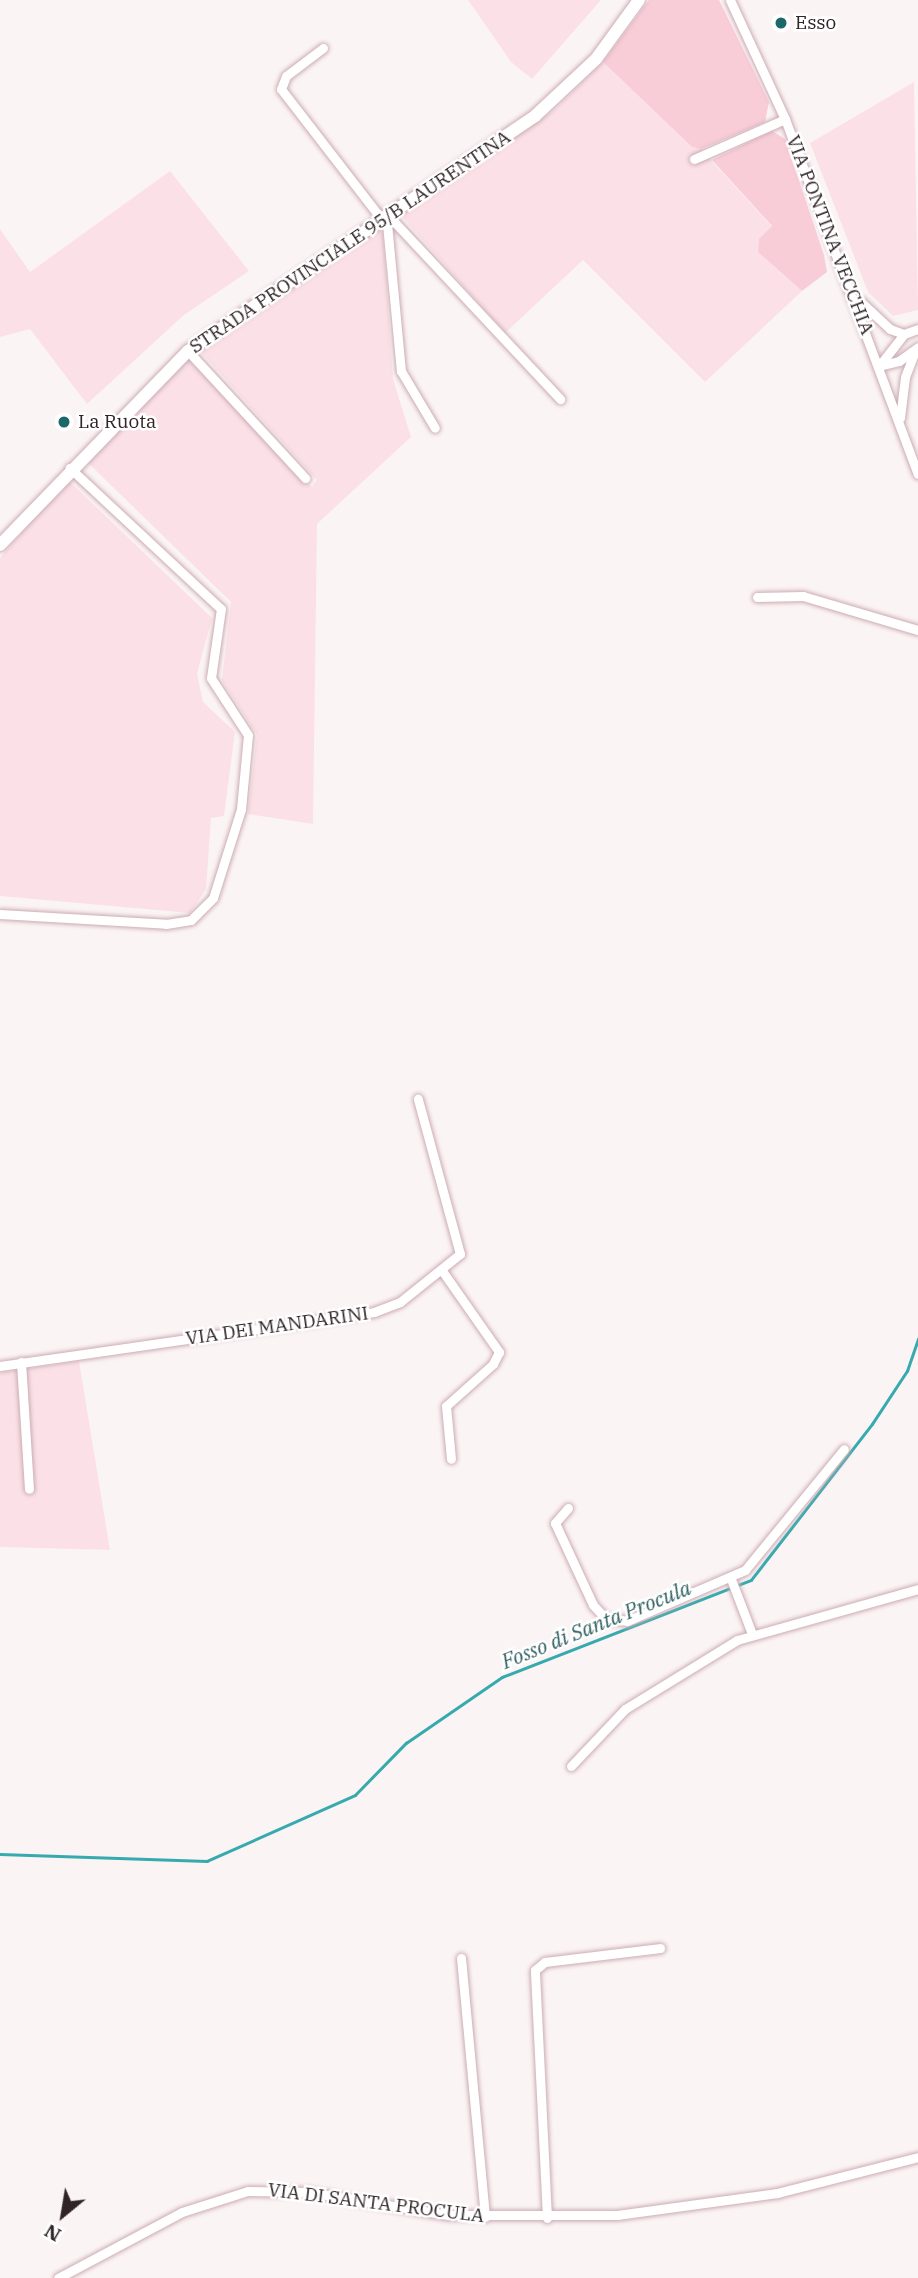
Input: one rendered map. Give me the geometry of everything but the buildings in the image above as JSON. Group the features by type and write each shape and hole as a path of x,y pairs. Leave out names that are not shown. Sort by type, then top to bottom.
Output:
{"main road":[{"name":"STRADA PROVINCIALE 95/B LAURENTINA","path":"0,545 70,468 188,351 383,215 550,105 596,59 639,0"}],"street":[{"name":"VIA PONTINA VECCHIA","path":"730,0 785,119 853,292 918,474"},
{"path":"323,48 286,76 281,89 383,215 560,399"},
{"path":"694,159 785,119"},
{"path":"383,215 400,368 435,428"},
{"path":"853,292 876,320 904,334"},
{"path":"879,366 904,334 918,329"},
{"path":"879,366 899,361 918,348"},
{"path":"899,424 905,377 918,348"},
{"path":"188,351 305,478"},
{"path":"0,914 166,924 191,920 211,902 240,815 248,734 211,678 221,608 70,468"},
{"path":"757,597 803,596 918,630"},
{"name":"VIA DEI MANDARINI","path":"0,1366 374,1312 397,1304 443,1272 460,1251 418,1099"},
{"path":"443,1272 499,1355 448,1403 451,1459"},
{"path":"21,1362 29,1489"},
{"path":"568,1508 555,1522 593,1605 606,1619 626,1621 731,1579 768,1548 844,1449"},
{"path":"731,1579 752,1634"},
{"path":"571,1766 625,1709 752,1634 918,1589"},
{"path":"547,2218 535,1970 545,1962 660,1948"},
{"path":"461,1958 485,2217"},
{"name":"VIA DI SANTA PROCULA","path":"58,2278 182,2212 248,2191 295,2191 402,2210 485,2217 547,2218 717,2204 918,2157"}],"shaded area":[{"path":"468,0 601,0 532,79 511,62"},
{"path":"649,0 719,0 769,102 765,122 701,149 692,147 603,62"},
{"path":"603,62 692,147 701,149 772,227 760,239 758,252 802,291 705,382 583,260 505,333 400,214 553,111"},
{"path":"914,82 918,310 893,316 868,292 810,143"},
{"path":"772,131 785,139 824,255 827,272 802,291 758,252 759,239 772,226 712,160"},
{"path":"170,171 249,271 184,315 87,404 30,329 0,337 0,229 30,272"},
{"path":"378,227 383,234 393,379 411,437 317,524 313,824 248,814 257,735 222,680 231,602 81,456 181,352 312,487 317,480 201,352"},
{"path":"68,480 212,618 197,674 203,702 235,732 224,816 211,818 206,889 190,913 0,896 0,558"},
{"path":"79,1361 110,1550 0,1547 0,1373"}],"waterway":[{"name":"Fosso di Santa Procula","path":"0,1854 207,1861 355,1795 406,1743 502,1677 751,1580 872,1424 907,1371 918,1339"}],"place":[{"name":"Esso","path":"781,23"},
{"name":"La Ruota","path":"64,422"}]}
